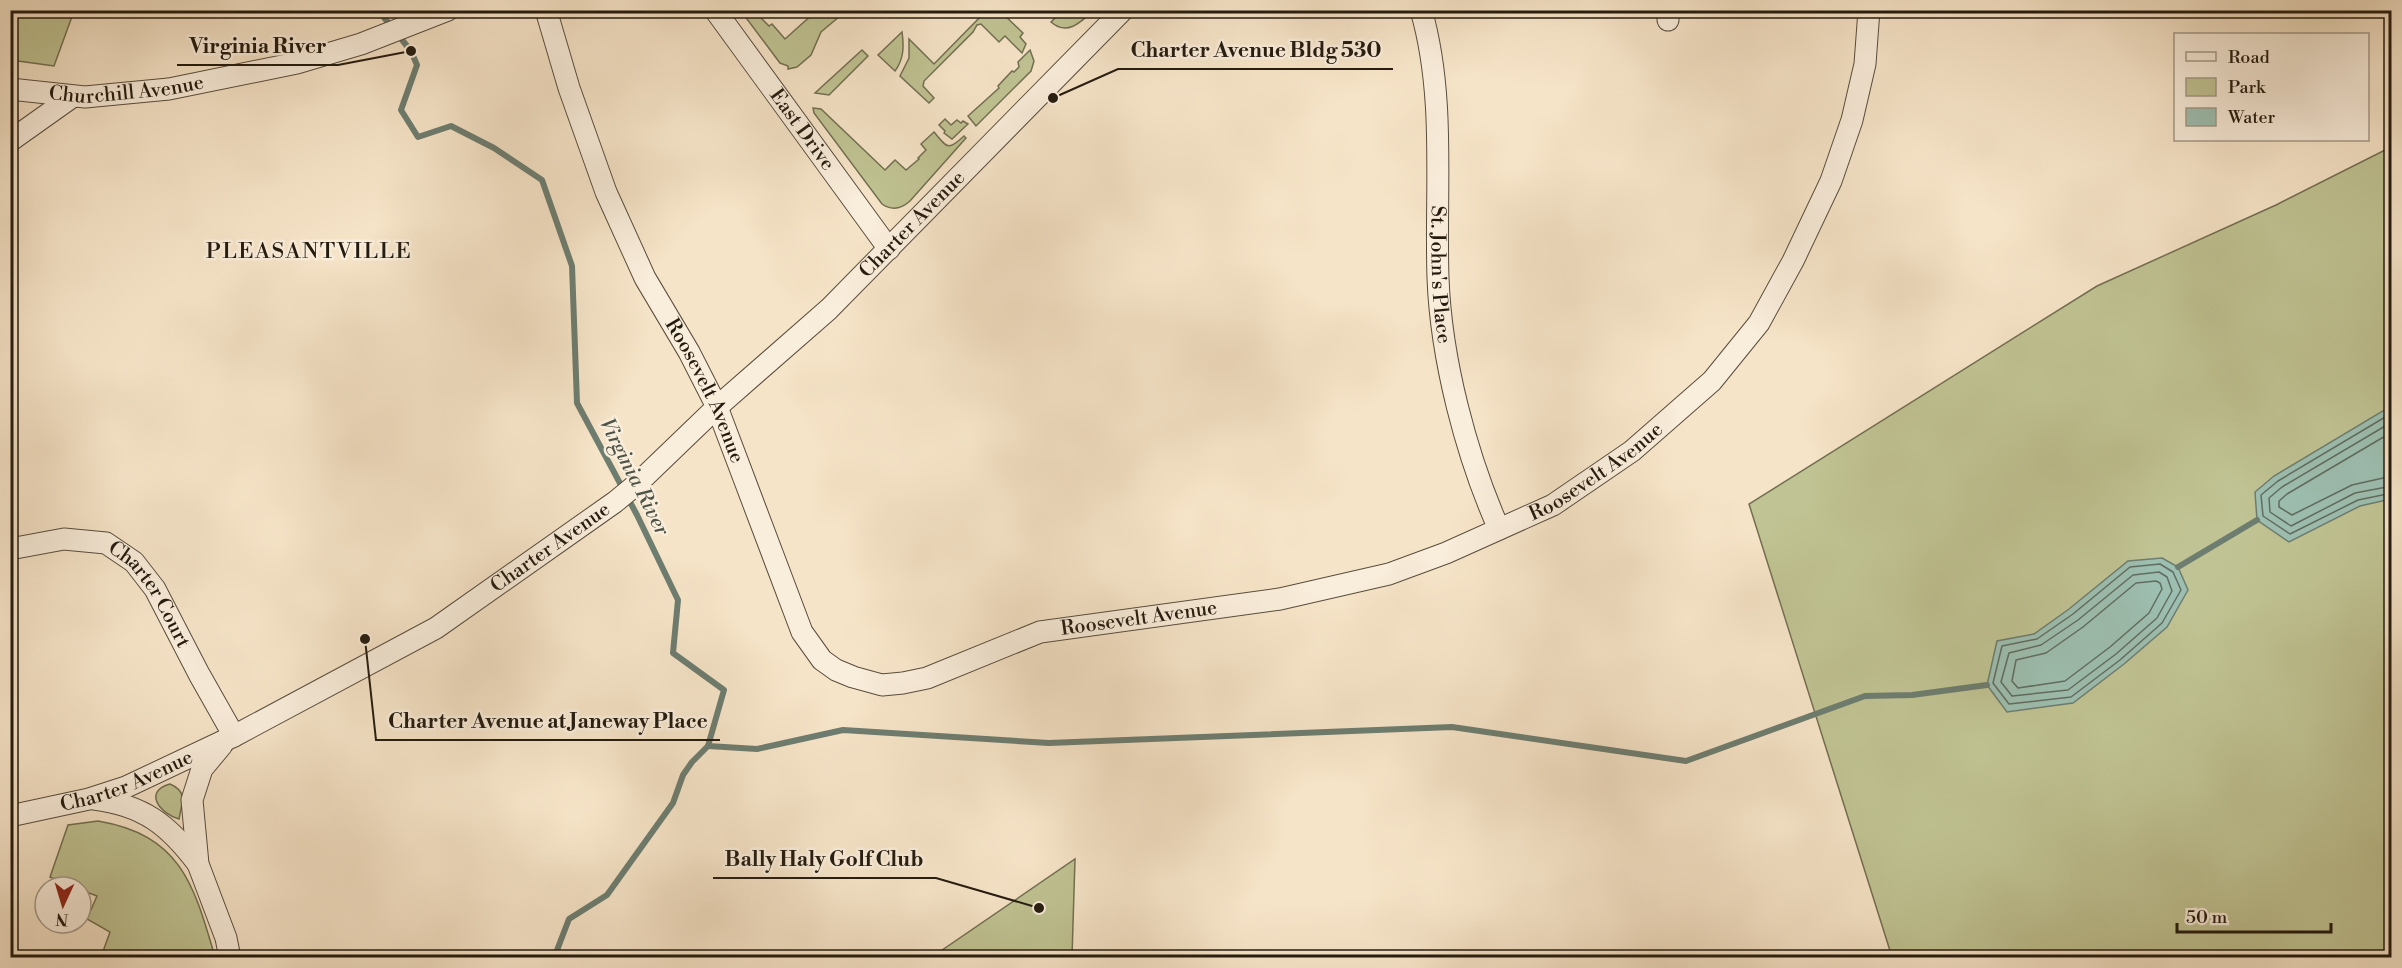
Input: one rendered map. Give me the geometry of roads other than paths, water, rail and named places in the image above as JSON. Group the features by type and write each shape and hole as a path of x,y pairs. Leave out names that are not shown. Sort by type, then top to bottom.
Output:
{"street":[{"name":"Churchill Avenue","path":"10,89 72,97 169,89 297,63 373,40 448,10"},
{"name":"Roosevelt Avenue","path":"546,10 569,88 606,192 645,278 689,352 717,407 802,632 822,660 836,670 882,685 927,678 1040,632 1280,599 1389,574 1553,505 1632,451 1712,381 1759,322 1793,261 1831,181 1852,120 1865,64 1869,10"},
{"name":"East Drive","path":"715,10 889,249"},
{"name":"Charter Avenue","path":"10,816 89,799 126,787 234,736 436,628 615,502 717,407 829,309 1123,10"},
{"name":"St. John's Place","path":"1421,10 1427,32 1435,93 1438,281 1445,337 1459,412 1482,490 1499,529"},
{"path":"10,141 72,97"},
{"name":"Charter Court","path":"10,549 64,539 106,543 134,562 155,589 198,674 234,736"},
{"path":"230,957 226,938 198,864 192,800 202,769 216,750 234,736"},
{"path":"89,799 130,806 154,818 179,838 198,864"}],"water":[{"path":"2391,406 2391,499 2360,506 2289,542 2257,520 2255,492 2274,476"},
{"path":"2162,558 2178,567 2188,590 2167,627 2073,703 2007,712 1987,685 1997,641 2034,634 2128,561"}],"waterway":[{"name":"Virginia River","path":"378,10 411,51 417,65 401,110 418,137 451,126 494,148 542,180 572,266 577,403 637,515 678,600 673,653 724,690 708,746 683,775 673,803 607,895 569,919 554,958"},
{"path":"2178,567 2257,520"},
{"path":"708,746 757,749 843,730 1049,743 1452,727 1686,761 1865,696 1912,695 1987,685"}],"place":[{"name":"Virginia River","path":"411,51"},
{"name":"Charter Avenue Bldg 530","path":"1053,98"},
{"name":"Charter Avenue at Janeway Place","path":"365,639"},
{"name":"Bally Haly Golf Club","path":"1039,908"}],"district":[{"name":"PLEASANTVILLE","path":"309,251"}]}
